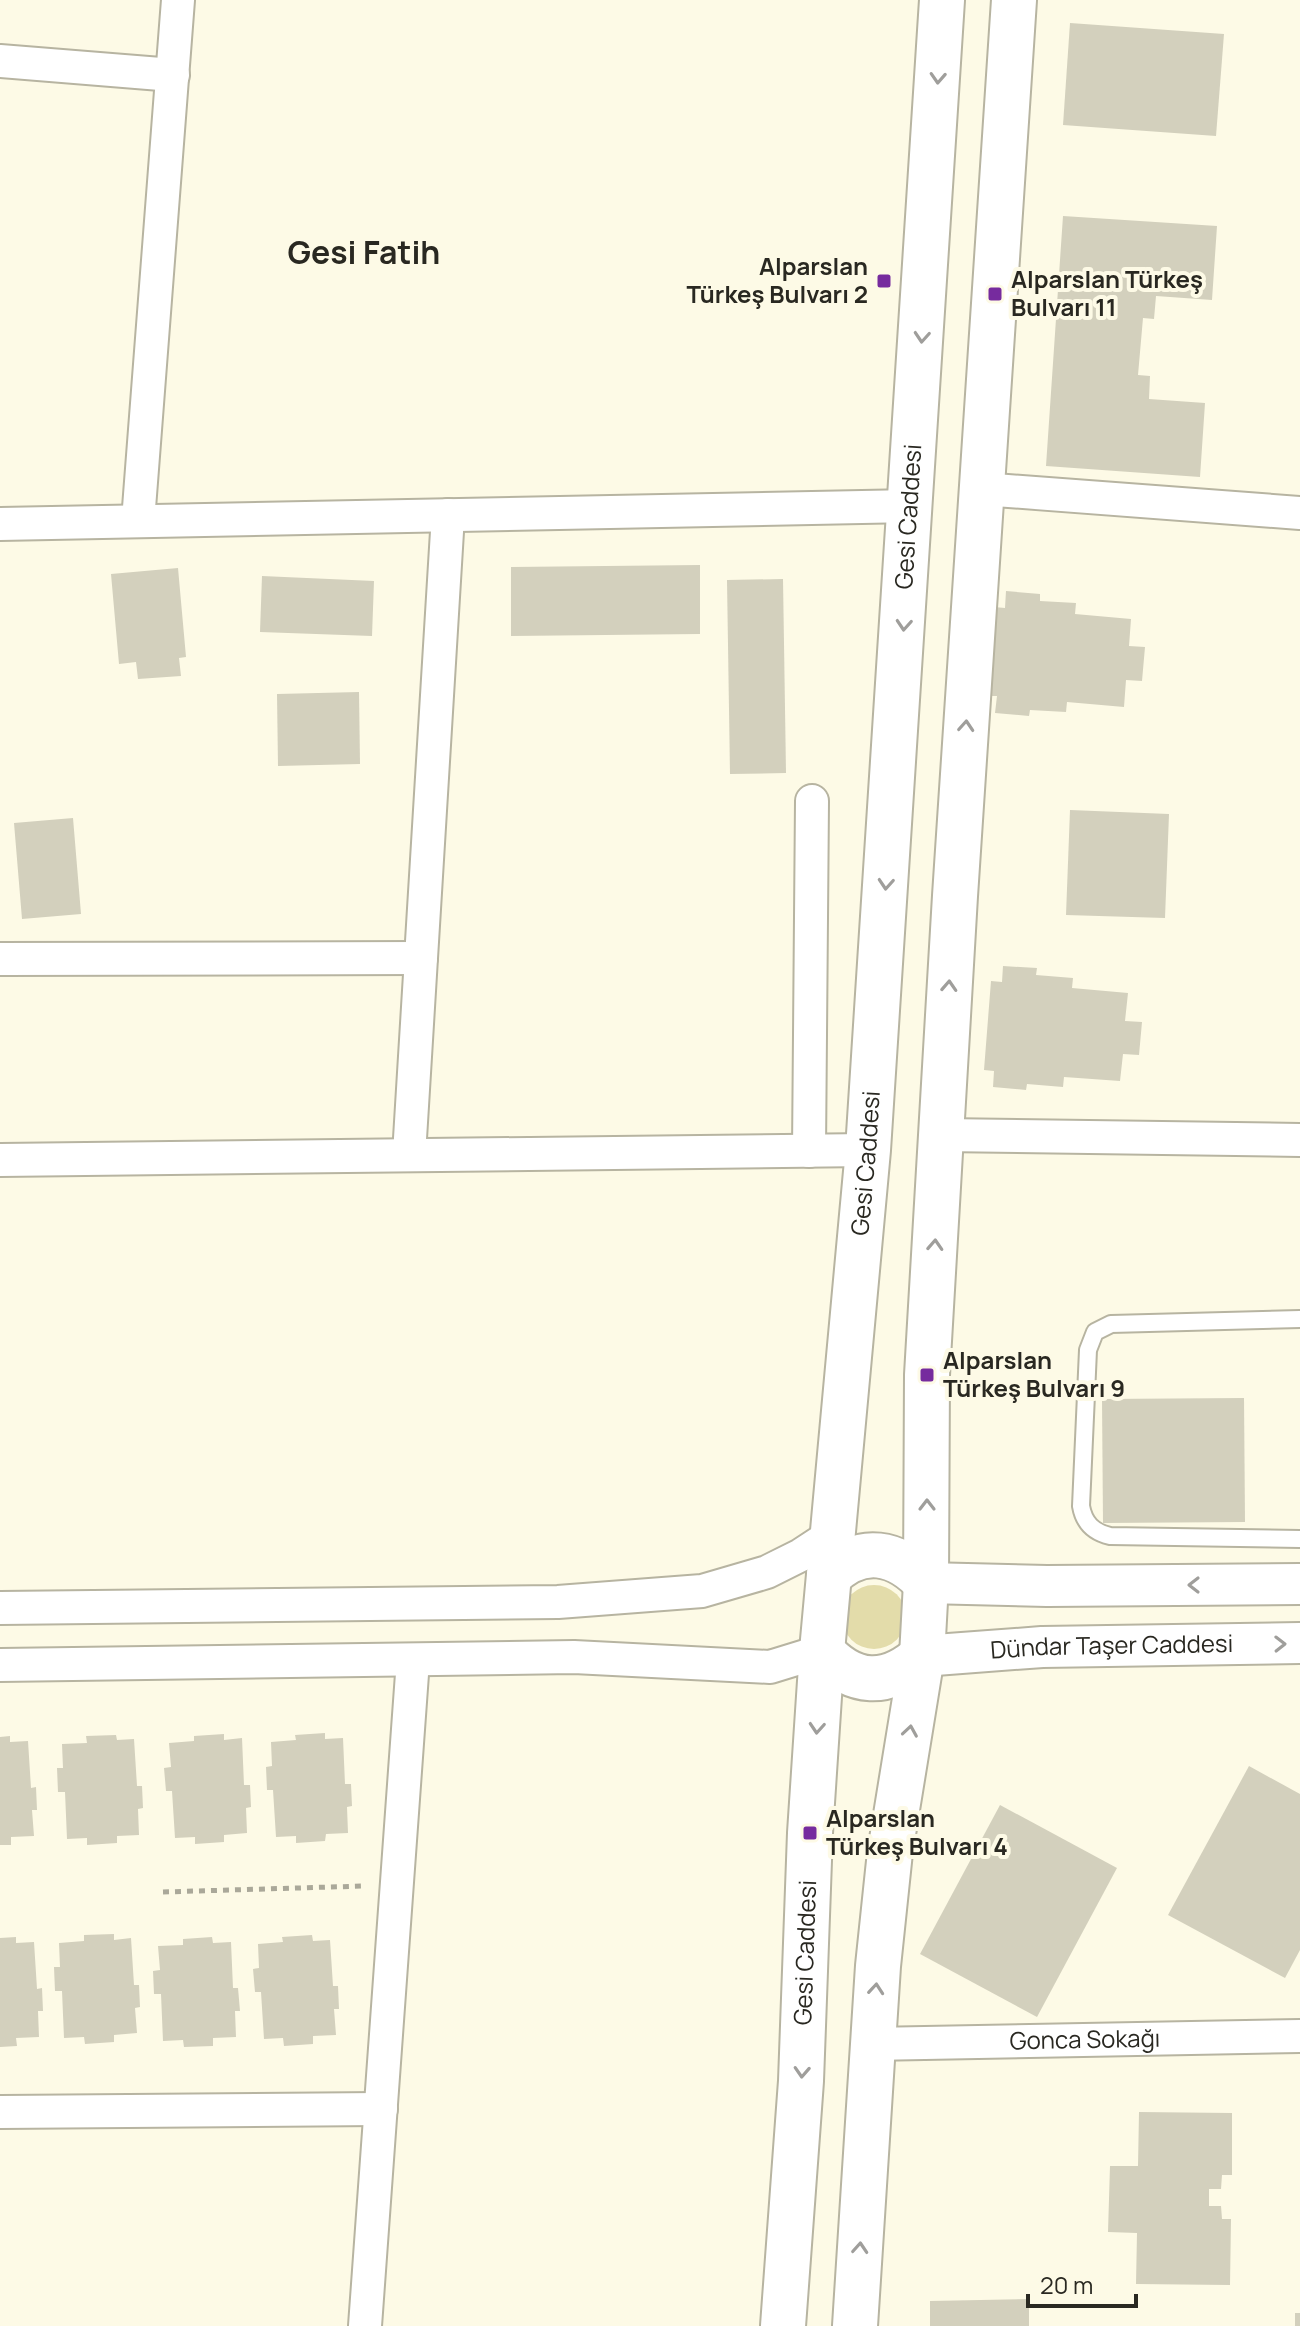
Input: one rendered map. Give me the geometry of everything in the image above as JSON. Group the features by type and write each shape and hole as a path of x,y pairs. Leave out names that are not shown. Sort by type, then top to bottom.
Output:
{"main road":[{"name":"Gesi Caddesi","path":"783,2326 801,2081 810,1833 822,1651 868,1150 912,506 942,0"},
{"path":"855,2326 871,2044 890,1852 922,1656 926,1583 927,1375 1014,0"},
{"path":"831,1555 840,1565 858,1557 878,1555 896,1559 913,1568 926,1583"},
{"path":"822,1651 835,1665 852,1675 871,1679 890,1677 908,1669 922,1656"}],"street":[{"path":"138,521 178,0"},
{"path":"0,61 173,75"},
{"path":"982,489 1300,513"},
{"path":"0,524 912,506"},
{"path":"409,1155 448,515"},
{"path":"809,1151 812,801"},
{"path":"0,959 421,958"},
{"path":"941,1135 1300,1140"},
{"path":"0,1160 868,1150"},
{"path":"0,1608 558,1602 702,1591 767,1572 801,1555 831,1555"},
{"path":"926,1583 1047,1586 1300,1584"},
{"name":"Dündar Taşer Caddesi","path":"922,1656 1042,1647 1300,1643"},
{"path":"0,1665 574,1657 770,1667 822,1651"},
{"path":"365,2326 413,1660"},
{"name":"Gonca Sokağı","path":"871,2044 1300,2036"},
{"path":"0,2112 381,2109"}],"lane":[{"path":"1300,1319 1119,1323 1095,1332 1088,1350 1081,1506 1087,1523 1101,1534 1110,1536 1300,1539"}],"path":[{"path":"163,1892 397,1885"}],"shaded area":[{"path":"868,1585 880,1585 897,1594 904,1605 904,1629 897,1640 880,1649 868,1649 856,1644 847,1635 842,1623 842,1611 847,1599 856,1590"}],"building":[{"path":"1070,23 1224,34 1216,136 1063,125"},
{"path":"1063,216 1217,226 1212,300 1156,296 1154,319 1143,318 1138,375 1150,376 1149,399 1205,403 1200,477 1046,466"},
{"path":"700,565 700,634 511,636 511,567"},
{"path":"178,568 186,657 179,658 181,676 138,679 136,662 119,664 111,574"},
{"path":"262,576 374,581 372,636 260,632"},
{"path":"783,579 786,773 730,774 727,580"},
{"path":"1006,591 1040,594 1040,601 1076,603 1075,614 1131,619 1129,646 1145,647 1142,681 1126,680 1124,707 1067,702 1066,712 1030,710 1029,716 995,713 997,696 986,696 994,607 1005,608"},
{"path":"359,692 360,764 278,766 277,694"},
{"path":"1070,810 1169,814 1165,918 1066,915"},
{"path":"73,818 81,914 22,919 14,823"},
{"path":"1003,966 1037,968 1036,975 1073,978 1072,988 1128,993 1125,1021 1142,1022 1139,1055 1123,1054 1120,1081 1064,1077 1063,1087 1027,1084 1026,1090 993,1087 994,1071 984,1070 991,981 1002,982"},
{"path":"1244,1398 1245,1522 1103,1523 1102,1399"},
{"path":"325,1733 325,1739 343,1738 345,1784 351,1784 352,1806 347,1807 348,1833 326,1834 325,1841 296,1843 296,1836 276,1837 273,1790 267,1790 266,1767 272,1766 271,1742 296,1740 295,1735"},
{"path":"224,1734 224,1740 242,1738 244,1785 250,1785 251,1807 246,1808 247,1833 224,1835 224,1842 195,1844 195,1837 175,1838 172,1791 166,1791 164,1768 171,1767 169,1743 194,1741 194,1736"},
{"path":"116,1735 117,1740 134,1739 137,1786 142,1786 143,1808 138,1809 139,1835 117,1836 117,1843 87,1845 87,1838 67,1839 65,1792 58,1792 57,1768 63,1768 62,1744 87,1743 86,1736"},
{"path":"10,1736 10,1742 28,1741 31,1788 36,1787 37,1810 32,1810 34,1836 11,1837 11,1845 0,1845 0,1737"},
{"path":"1249,1766 1300,1794 1300,1950 1285,1978 1168,1915"},
{"path":"1000,1805 1117,1868 1037,2017 920,1954"},
{"path":"114,1934 114,1940 131,1938 134,1985 139,1985 140,2007 135,2008 137,2033 114,2035 114,2042 85,2044 84,2037 64,2038 62,1991 55,1991 54,1967 60,1967 59,1943 84,1941 84,1935"},
{"path":"312,1935 313,1941 330,1940 333,1986 338,1986 339,2009 334,2009 336,2035 313,2036 313,2044 284,2046 283,2038 264,2039 261,1992 255,1992 253,1969 259,1968 258,1944 283,1942 282,1937"},
{"path":"16,1937 16,1943 34,1942 37,1989 42,1988 43,2011 38,2011 39,2037 16,2038 17,2046 0,2047 0,1938"},
{"path":"212,1937 213,1943 231,1942 233,1988 238,1988 240,2011 235,2011 236,2037 213,2038 213,2046 184,2047 183,2040 163,2041 161,1994 154,1994 153,1971 160,1970 158,1946 183,1945 183,1939"},
{"path":"1139,2112 1232,2113 1232,2175 1222,2175 1221,2189 1209,2189 1209,2206 1221,2206 1222,2219 1231,2219 1230,2285 1136,2284 1137,2233 1108,2232 1110,2166 1138,2166"},
{"path":"1029,2299 1029,2326 930,2326 930,2301"},
{"path":"1295,2313 1300,2313 1300,2326 1295,2326"}],"place":[{"name":"Alparslan Türkeş Bulvarı 2","path":"884,281"},
{"name":"Alparslan Türkeş Bulvarı 11","path":"995,294"},
{"name":"Alparslan Türkeş Bulvarı 9","path":"927,1375"},
{"name":"Alparslan Türkeş Bulvarı 4","path":"810,1833"}],"district":[{"name":"Gesi Fatih","path":"364,253"}]}
